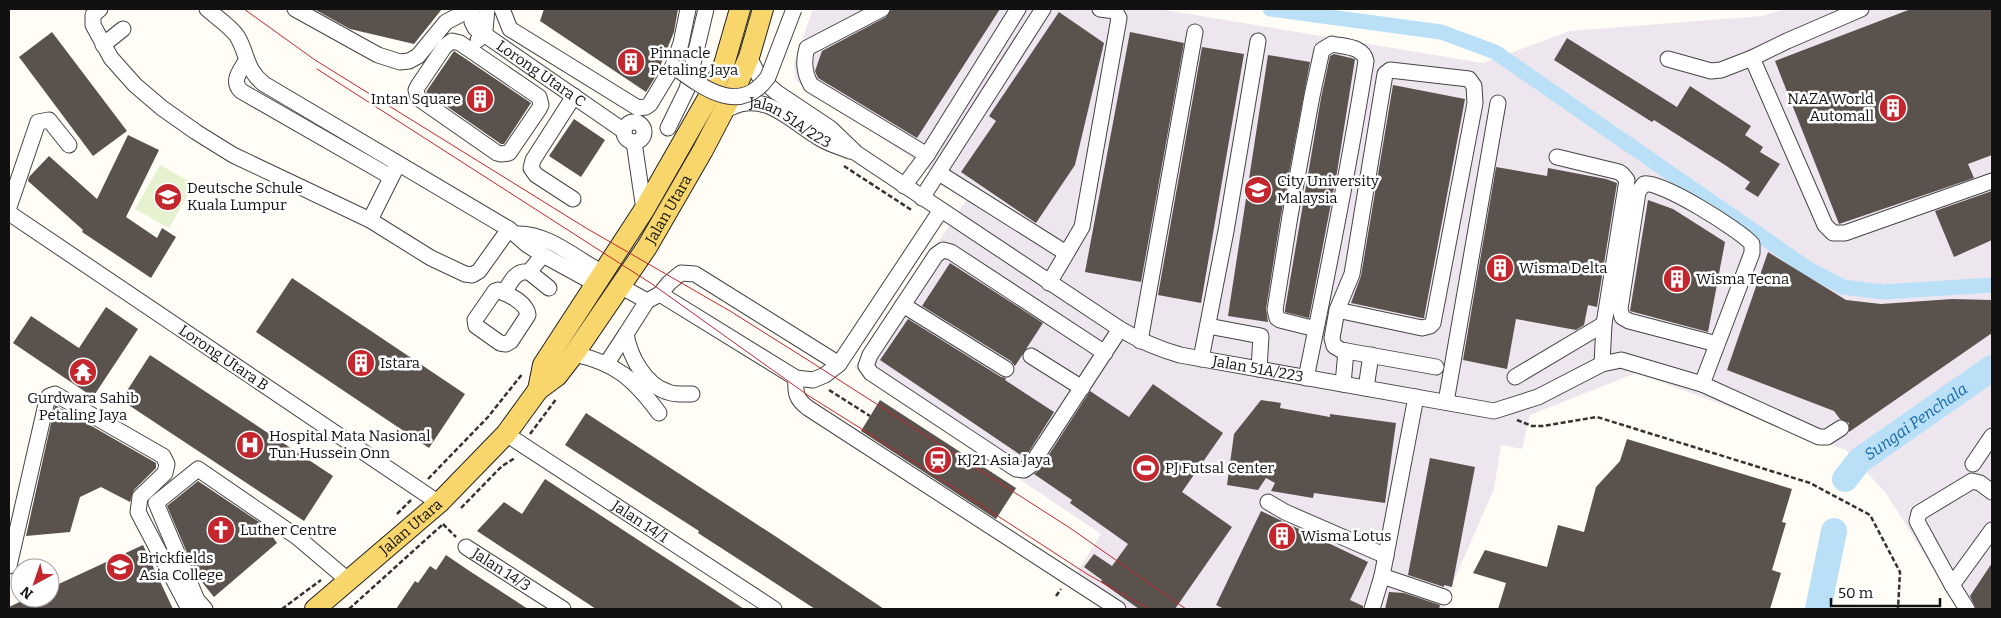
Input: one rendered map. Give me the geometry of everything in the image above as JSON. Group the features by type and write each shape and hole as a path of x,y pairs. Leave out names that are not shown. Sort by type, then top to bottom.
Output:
{"main road":[{"name":"Jalan Utara","path":"538,390 543,365 644,210 723,68 740,9"},
{"name":"Jalan Utara","path":"315,609 342,575 448,507 538,390 557,376 574,354 647,247 725,110 749,58 763,9"}],"street":[{"path":"100,9 92,20 111,58 135,84 162,108 233,155 370,220 431,258 468,276 479,271 512,231"},
{"path":"207,9 236,36 254,75 264,84 394,170"},
{"name":"Lorong Utara C","path":"295,9 378,55 400,62 409,62 418,56 446,22 471,9 473,26 624,131"},
{"path":"471,51 484,32 487,9"},
{"path":"502,9 510,29 638,108 646,108 650,104 673,66 681,43 688,9"},
{"path":"668,128 687,89 706,9"},
{"path":"673,66 712,92 725,96 742,96 753,93 761,87 768,77 794,9"},
{"path":"882,9 808,48 805,56 806,76 811,85 928,155"},
{"path":"904,186 928,155 1018,9"},
{"path":"922,198 1044,9"},
{"path":"1049,283 1082,227 1119,18 1115,11 1100,9"},
{"path":"1668,59 1711,71 1721,70 1861,9"},
{"path":"103,45 123,29"},
{"path":"1140,340 1195,32"},
{"path":"456,41 471,51 539,97 541,105 512,150 505,154 497,153 418,98 416,90 418,86 448,43 456,41"},
{"path":"1201,359 1258,41"},
{"path":"1306,378 1316,329 1366,61 1360,50 1332,44 1322,50 1312,96 1276,310 1277,318 1280,320 1316,329"},
{"name":"Jalan 51A/223","path":"749,58 760,78 776,92 830,128 856,154 1120,330 1140,340 1180,355 1494,411 1538,397 1602,364 1621,360 1702,384 1819,436 1827,437 1841,428"},
{"path":"1752,58 1825,225 1833,233 1845,233 1992,181"},
{"path":"246,61 236,81 236,86 241,91 512,231 542,255 599,278"},
{"path":"1337,310 1422,328 1433,323 1476,103 1474,86 1469,79 1390,70 1385,74 1352,274 1337,310 1332,342 1337,349 1436,367"},
{"path":"531,90 543,74"},
{"path":"573,199 536,175 531,168 533,160 574,96"},
{"name":"Jalan 51A/223","path":"725,110 740,102 753,101 768,105 822,140 856,154"},
{"path":"1446,402 1498,103"},
{"path":"9,207 38,122 49,120 69,145"},
{"path":"644,127 644,136 640,141 634,142 625,137 626,124 632,121 639,122 644,127 692,126"},
{"path":"634,142 644,210"},
{"path":"1557,157 1619,172 1627,180 1604,324 1602,364"},
{"path":"370,220 394,170"},
{"path":"939,173 1066,253"},
{"path":"1702,384 1752,253 1752,244 1725,223 1684,199 1654,184 1644,184 1638,192 1620,309 1622,317 1629,321 1717,344"},
{"path":"620,286 654,297 796,378 813,380 825,376 839,364 940,210"},
{"name":"Lorong Utara B","path":"9,214 419,490 448,507"},
{"path":"512,231 528,233 544,239 599,278"},
{"path":"1105,354 947,250 936,255 868,358 866,366 868,370 1016,469 1024,470 1031,466 1105,354 1120,330"},
{"path":"529,272 542,255"},
{"path":"504,293 517,274 522,271 529,272 549,288"},
{"path":"607,363 654,297 680,273 695,274 839,364"},
{"path":"903,305 1006,369"},
{"path":"1515,376 1604,324"},
{"path":"1208,326 1261,336 1259,369"},
{"path":"626,334 634,373 659,412"},
{"path":"1343,384 1346,351"},
{"path":"574,354 634,373 670,393 692,394"},
{"path":"1031,356 1082,388"},
{"path":"1366,388 1371,356"},
{"path":"796,378 795,394 800,402 808,408 1118,609"},
{"path":"9,566 47,400 49,396 55,394 163,456 167,464 165,472 140,497 138,512 189,609"},
{"path":"1372,609 1382,576 1416,397"},
{"name":"Jalan 14/1","path":"506,434 774,609"},
{"path":"1973,464 1992,436"},
{"path":"205,609 197,600 156,503 198,469 297,537 342,575"},
{"path":"1967,609 1917,521 1919,513 1972,481 1980,483 1992,492"},
{"path":"1268,502 1285,512 1386,556"},
{"path":"1952,585 1992,530"},
{"name":"Jalan 14/3","path":"466,546 563,609"},
{"path":"1382,576 1444,597"}],"path":[{"path":"844,165 914,212"},
{"path":"394,517 488,417 527,368"},
{"path":"813,380 870,416"},
{"path":"1494,411 1532,426 1543,426 1597,417 1810,483 1870,515 1900,572 1898,609"},
{"path":"448,507 514,458 521,459"},
{"path":"349,609 443,524 466,546"},
{"path":"282,609 342,575"}],"shaded area":[{"path":"813,9 1159,9 1483,63 1570,31 1762,16 1785,9 1992,9 1992,609 1958,609 1886,493 1846,450 1636,373 1530,415 1522,449 1501,445 1494,489 1444,603 1444,609 1108,609 1070,584 1101,534 854,368 969,196 796,81 794,64"}],"green space":[{"path":"160,165 194,184 169,228 135,209"}],"building":[{"path":"314,9 442,9 414,44 350,29"},
{"name":"Pinnacle Petaling Jaya","path":"544,9 678,9 674,32 656,76 646,92 540,21"},
{"path":"891,9 1000,9 917,138 818,78 815,71 822,51 886,17"},
{"name":"NAZA World Automall","path":"1911,9 1992,9 1992,155 1968,164 1974,178 1839,224 1775,61"},
{"path":"1059,12 1104,43 1075,165 1036,223 961,172 996,121 989,116"},
{"path":"52,32 127,131 93,156 19,57"},
{"path":"1130,32 1184,43 1141,282 1085,272"},
{"path":"1567,38 1677,107 1690,86 1751,126 1745,135 1763,147 1760,152 1780,164 1758,197 1745,189 1750,182 1725,165 1654,120 1652,122 1554,60"},
{"path":"1202,47 1244,54 1201,303 1158,295"},
{"name":"Intan Square","path":"454,51 531,103 504,144 501,144 426,92"},
{"path":"1334,54 1355,59 1337,172 1309,318 1285,312 1285,310 1321,98 1330,56"},
{"path":"1268,55 1310,62 1281,215 1266,309 1268,322 1228,316"},
{"path":"1393,85 1465,99 1424,318 1351,303 1361,276"},
{"path":"574,119 605,140 581,177 549,156"},
{"path":"128,135 159,150 126,217 157,238 162,228 176,237 151,278 82,232 83,230 28,181 29,177 49,156 97,199"},
{"path":"1496,167 1547,176 1548,168 1606,179 1617,183 1597,307 1588,305 1584,325 1576,330 1516,319 1507,369 1463,360"},
{"path":"1992,191 1992,240 1954,257 1935,211"},
{"name":"Wisma Tecna","path":"1648,200 1673,209 1725,242 1708,332 1630,311"},
{"path":"1768,252 1846,300 1881,304 1952,299 1992,300 1992,333 1849,432 1849,423 1840,419 1834,411 1727,370"},
{"path":"950,263 1043,323 1015,366 1011,361 922,306"},
{"name":"Istara","path":"292,278 465,394 429,448 256,332"},
{"name":"Gurdwara Sahib Petaling Jaya","path":"106,307 138,329 93,397 13,343 31,316 79,348"},
{"path":"908,319 1001,377 1006,378 1005,380 1054,412 1025,458 880,360"},
{"path":"150,355 333,476 304,521 121,400"},
{"path":"1153,384 1223,433 1182,492 1232,527 1175,609 1139,609 1101,582 1102,580 1084,567 1094,554 1112,566 1128,544 1070,503 1072,500 1034,474 1039,470 1090,391 1129,417"},
{"name":"KJ21 Asia Jaya","path":"880,400 1016,488 996,519 861,431"},
{"path":"1261,400 1281,403 1280,408 1330,417 1330,414 1396,423 1385,503 1314,493 1313,498 1271,491 1275,483 1266,478 1258,490 1227,485 1234,434"},
{"path":"55,405 156,463 156,468 134,490 130,502 101,487 80,497 70,532 26,536"},
{"path":"586,413 884,609 815,609 698,533 699,531 565,445"},
{"path":"1627,439 1792,489 1782,522 1786,523 1772,570 1781,573 1770,609 1498,609 1506,583 1473,573 1485,550 1547,567 1558,525 1584,532 1596,487 1620,461"},
{"path":"1430,458 1475,467 1452,587 1444,585 1444,587 1408,575"},
{"path":"545,479 744,609 596,609 477,531 504,502 522,514"},
{"name":"Luther Centre","path":"198,481 265,526 277,543 214,597 197,576 167,506"},
{"name":"Wisma Lotus","path":"1261,511 1368,562 1350,600 1363,606 1363,609 1224,609 1216,605"},
{"path":"143,545 173,609 9,609 10,607 60,608 60,583"},
{"path":"446,555 528,609 396,609 415,581 418,583 430,566 436,570"},
{"path":"1992,563 1992,609 1976,609 1970,596"},
{"path":"1389,592 1404,593 1440,605 1439,609 1385,609"}],"waterway":[{"path":"1270,9 1441,32 1495,52 1810,270 1843,287 1883,292 1992,285"},
{"name":"Sungai Penchala","path":"1845,479 1860,460 1992,368"},
{"name":"Sungai Penchala","path":"1818,609 1834,531"}],"tram line":[{"path":"244,9 315,60 586,228 730,311 811,362 1070,528 1186,609"},
{"path":"317,69 652,284 809,396 1087,574 1149,609"}],"place":[{"name":"Pinnacle Petaling Jaya","path":"631,62"},
{"name":"Intan Square","path":"480,99"},
{"name":"NAZA World Automall","path":"1893,108"},
{"name":"City University Malaysia","path":"1258,190"},
{"name":"Deutsche Schule Kuala Lumpur","path":"168,197"},
{"name":"Wisma Delta","path":"1500,268"},
{"name":"Wisma Tecna","path":"1677,279"},
{"name":"Istara","path":"361,363"},
{"name":"Gurdwara Sahib Petaling Jaya","path":"83,372"},
{"name":"Hospital Mata Nasional Tun Hussein Onn","path":"250,445"},
{"name":"KJ21 Asia Jaya","path":"938,460"},
{"name":"PJ Futsal Center","path":"1146,468"},
{"name":"Luther Centre","path":"221,530"},
{"name":"Wisma Lotus","path":"1282,536"},
{"name":"Brickfields Asia College","path":"120,567"}]}
